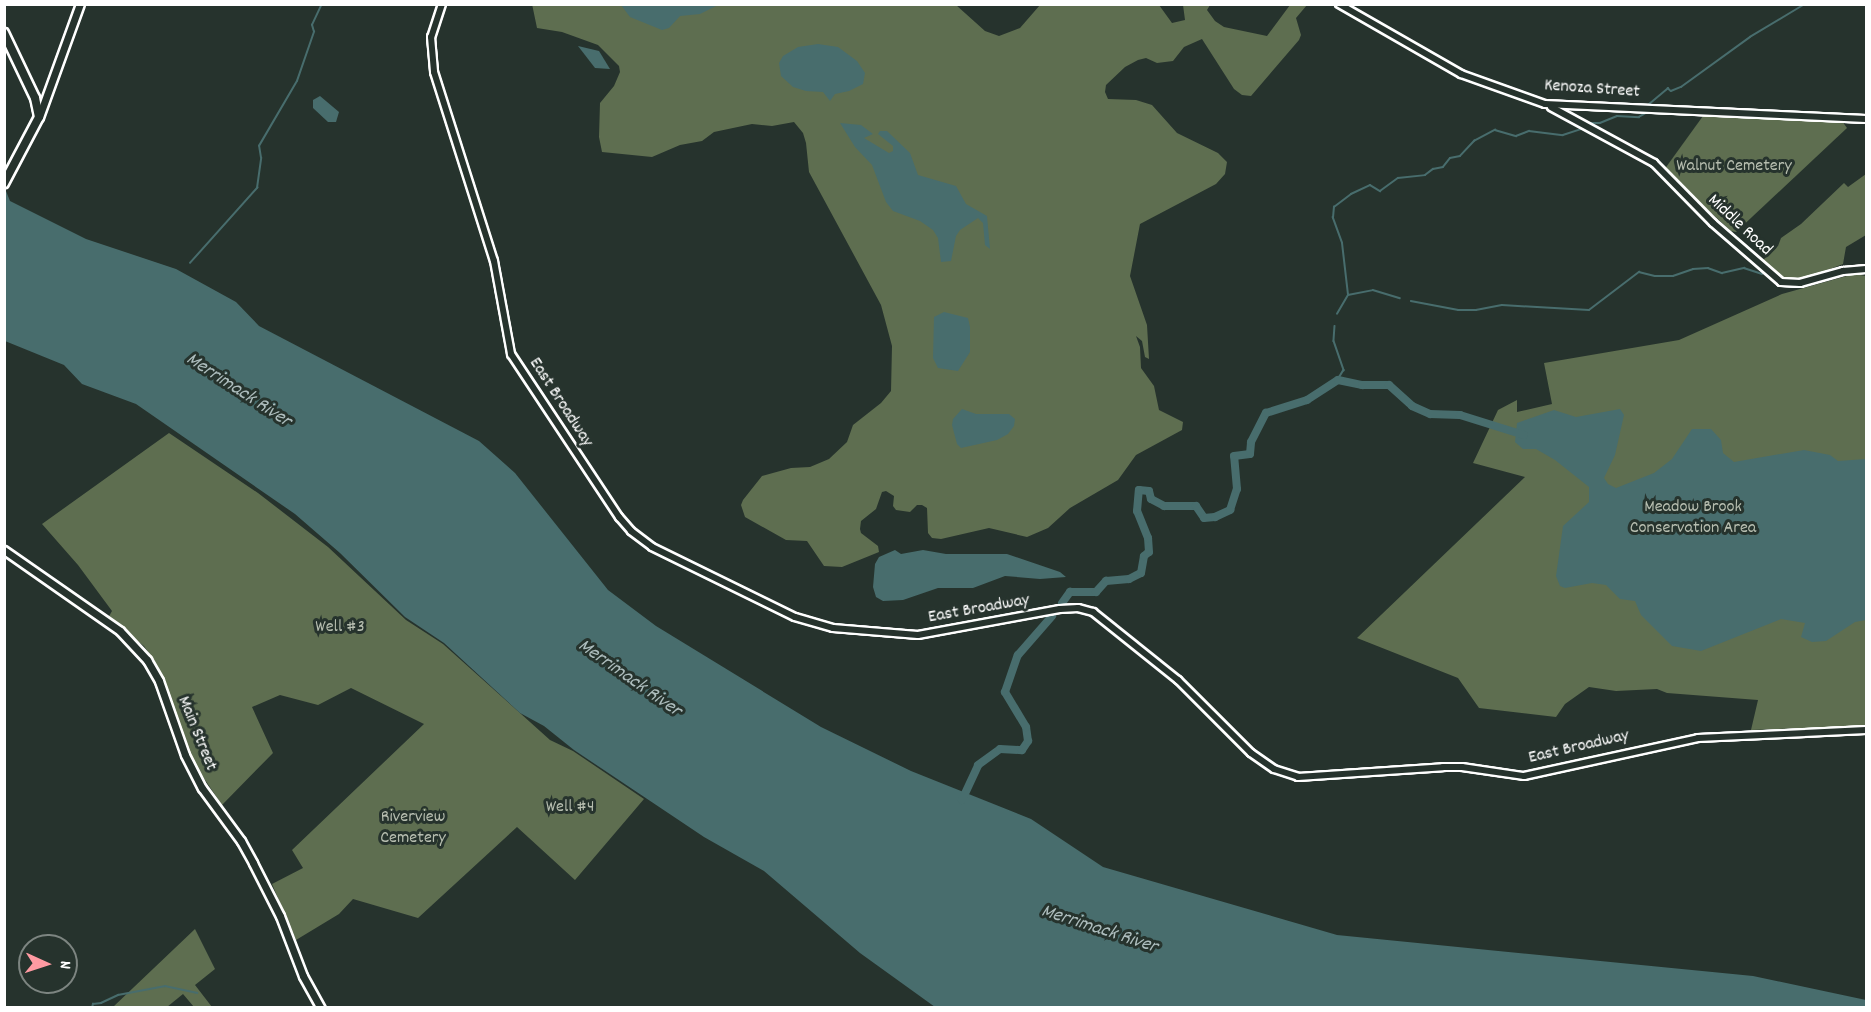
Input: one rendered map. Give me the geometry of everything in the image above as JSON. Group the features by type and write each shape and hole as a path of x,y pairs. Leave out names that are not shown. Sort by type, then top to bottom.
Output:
{"main road":[{"path":"7,180 39,117 80,4"},
{"path":"4,33 35,98 39,117"},
{"name":"Main Street","path":"5,551 120,631 153,668 185,755 202,788 254,863 280,916 303,976 321,1008"}],"street":[{"name":"East Broadway","path":"442,4 431,37 434,72 494,261 512,354 619,518 631,531 652,547 804,621 832,628 885,634 928,635 1060,609 1078,608 1093,612 1178,680 1251,753 1274,769 1298,777 1442,767 1462,767 1524,776 1698,738 1866,730"},
{"name":"Kenoza Street","path":"1339,4 1461,74 1510,94 1545,104 1866,119"},
{"name":"Middle Road","path":"1545,104 1654,163 1713,223 1781,282 1800,283 1851,269 1866,270"}],"green space":[{"path":"532,4 956,5 985,31 999,36 1020,28 1040,5 1159,5 1172,23 1185,20 1183,5 1210,5 1207,10 1215,21 1224,27 1267,36 1290,5 1307,5 1296,18 1301,35 1299,40 1251,96 1242,95 1234,89 1202,39 1184,47 1173,61 1157,63 1146,58 1138,60 1125,67 1106,85 1105,92 1108,99 1136,100 1152,105 1177,133 1218,153 1227,162 1225,174 1216,184 1140,224 1130,276 1147,325 1149,359 1145,357 1142,341 1136,336 1140,347 1141,368 1154,386 1159,410 1183,422 1182,430 1136,455 1118,480 1070,508 1048,528 1027,537 989,528 941,539 932,538 928,533 927,508 917,505 910,512 896,510 893,506 894,496 886,491 882,492 876,509 861,521 860,529 861,533 878,546 879,552 842,567 824,566 807,541 786,540 745,517 741,505 743,500 762,476 791,468 810,467 829,459 847,442 853,425 881,403 891,391 892,346 881,305 809,172 803,133 794,122 772,126 752,124 714,132 702,141 680,145 652,157 602,152 599,137 600,103 614,86 620,72 619,66 598,45 562,32 537,28"},
{"name":"Walnut Cemetery","path":"1703,116 1842,121 1847,128 1736,232 1731,231 1664,170"},
{"path":"1866,174 1866,235 1846,247 1843,264 1799,281 1778,276 1762,261 1778,246 1781,238 1801,224 1844,183 1848,187"},
{"name":"Meadow Brook Conservation Area","path":"1854,274 1866,276 1866,726 1751,730 1758,700 1667,693 1657,689 1616,691 1589,687 1565,704 1556,717 1479,708 1458,678 1357,638 1525,477 1473,463 1498,410 1517,400 1517,412 1552,404 1544,363 1679,340 1782,294"},
{"path":"169,433 258,493 328,547 406,620 443,644 550,740 573,751 644,799 575,880 517,827 418,918 353,899 339,914 296,940 272,884 303,868 292,850 424,724 351,688 318,705 280,695 252,707 273,753 222,805 195,765 155,662 144,646 108,618 112,611 78,565 42,524"},
{"path":"195,929 215,969 195,985 212,1007 194,1007 183,994 167,1007 113,1007"}],"water":[{"path":"621,5 718,5 700,14 680,16 669,28 662,30 630,17"},
{"path":"818,44 838,47 857,61 865,73 863,84 849,91 835,94 830,101 823,92 806,91 793,87 781,76 779,63 783,56 798,47"},
{"path":"578,46 599,51 610,69 595,68"},
{"path":"320,96 339,112 336,122 328,122 313,108 313,100"},
{"path":"840,123 861,125 873,134 864,138 889,153 893,151 893,146 878,134 880,131 887,131 910,153 918,175 956,186 966,204 987,216 990,249 985,245 983,223 978,218 960,230 956,236 951,261 941,262 938,238 933,230 920,221 893,211 886,202 872,165 855,147"},
{"name":"Merrimack River","path":"4,186 10,201 86,239 176,269 236,302 259,326 479,441 515,473 608,590 656,626 821,727 911,771 1031,819 1103,867 1337,935 1753,976 1866,1000 1866,1007 935,1007 860,953 764,871 704,837 574,750 544,726 520,713 444,643 405,617 340,553 295,514 136,404 82,384 64,365 5,341"},
{"path":"944,312 968,318 970,352 958,371 938,368 933,358 934,317"},
{"path":"962,409 976,414 1009,414 1015,419 1014,426 1008,434 997,440 961,448 957,444 952,425 953,419"},
{"path":"1620,409 1624,415 1615,455 1604,478 1608,484 1616,488 1654,473 1672,459 1692,429 1711,429 1721,440 1723,453 1734,462 1804,450 1830,455 1838,461 1866,459 1866,620 1855,622 1826,641 1812,642 1801,637 1805,623 1781,619 1701,651 1672,646 1641,615 1635,601 1620,599 1606,585 1592,583 1565,588 1560,586 1556,576 1563,526 1589,502 1589,487 1555,460 1536,449 1523,449 1515,442 1517,423 1554,410 1576,417"},
{"path":"895,550 901,554 923,550 946,554 1007,554 1060,572 1066,577 1040,579 1005,576 973,588 938,588 903,600 883,601 876,597 873,587 875,564 879,557"}],"waterway":[{"path":"190,263 257,188 261,158 259,146 297,81 314,32 312,25 322,4"},
{"path":"1648,105 1668,88 1671,91 1681,87 1750,37 1805,4"},
{"path":"1589,123 1600,123 1617,116 1639,117 1646,113"},
{"path":"1337,314 1348,295 1342,243 1333,218 1334,207 1351,194 1370,185 1380,191 1398,178 1425,175 1433,169 1443,167 1450,158 1460,156 1474,141 1495,130 1516,136 1529,131 1563,135 1582,129"},
{"path":"1411,301 1458,310 1476,310 1502,305 1589,310 1639,272 1655,276 1673,276 1693,269 1708,268 1722,273 1744,268 1762,274"},
{"path":"1348,295 1373,290 1400,298"},
{"path":"1335,326 1334,341 1344,370 1338,380"},
{"path":"1062,603 1070,592 1096,592 1106,581 1129,579 1141,573 1144,556 1149,552 1148,538 1137,511 1139,490 1149,491 1151,499 1164,506 1196,506 1204,518 1215,517 1230,510 1237,489 1234,456 1250,454 1251,442 1266,413 1307,400 1338,380 1362,385 1389,385 1412,406 1430,414 1460,415 1524,435"},
{"path":"962,800 978,765 1000,749 1022,750 1028,741 1026,727 1005,692 1018,655 1052,616"},
{"path":"92,1008 93,1004 118,995 165,986 197,993"}],"park label":[{"name":"Well #3","path":"340,628"},
{"name":"Well #4","path":"570,808"},
{"name":"Riverview Cemetery","path":"413,829"}]}
